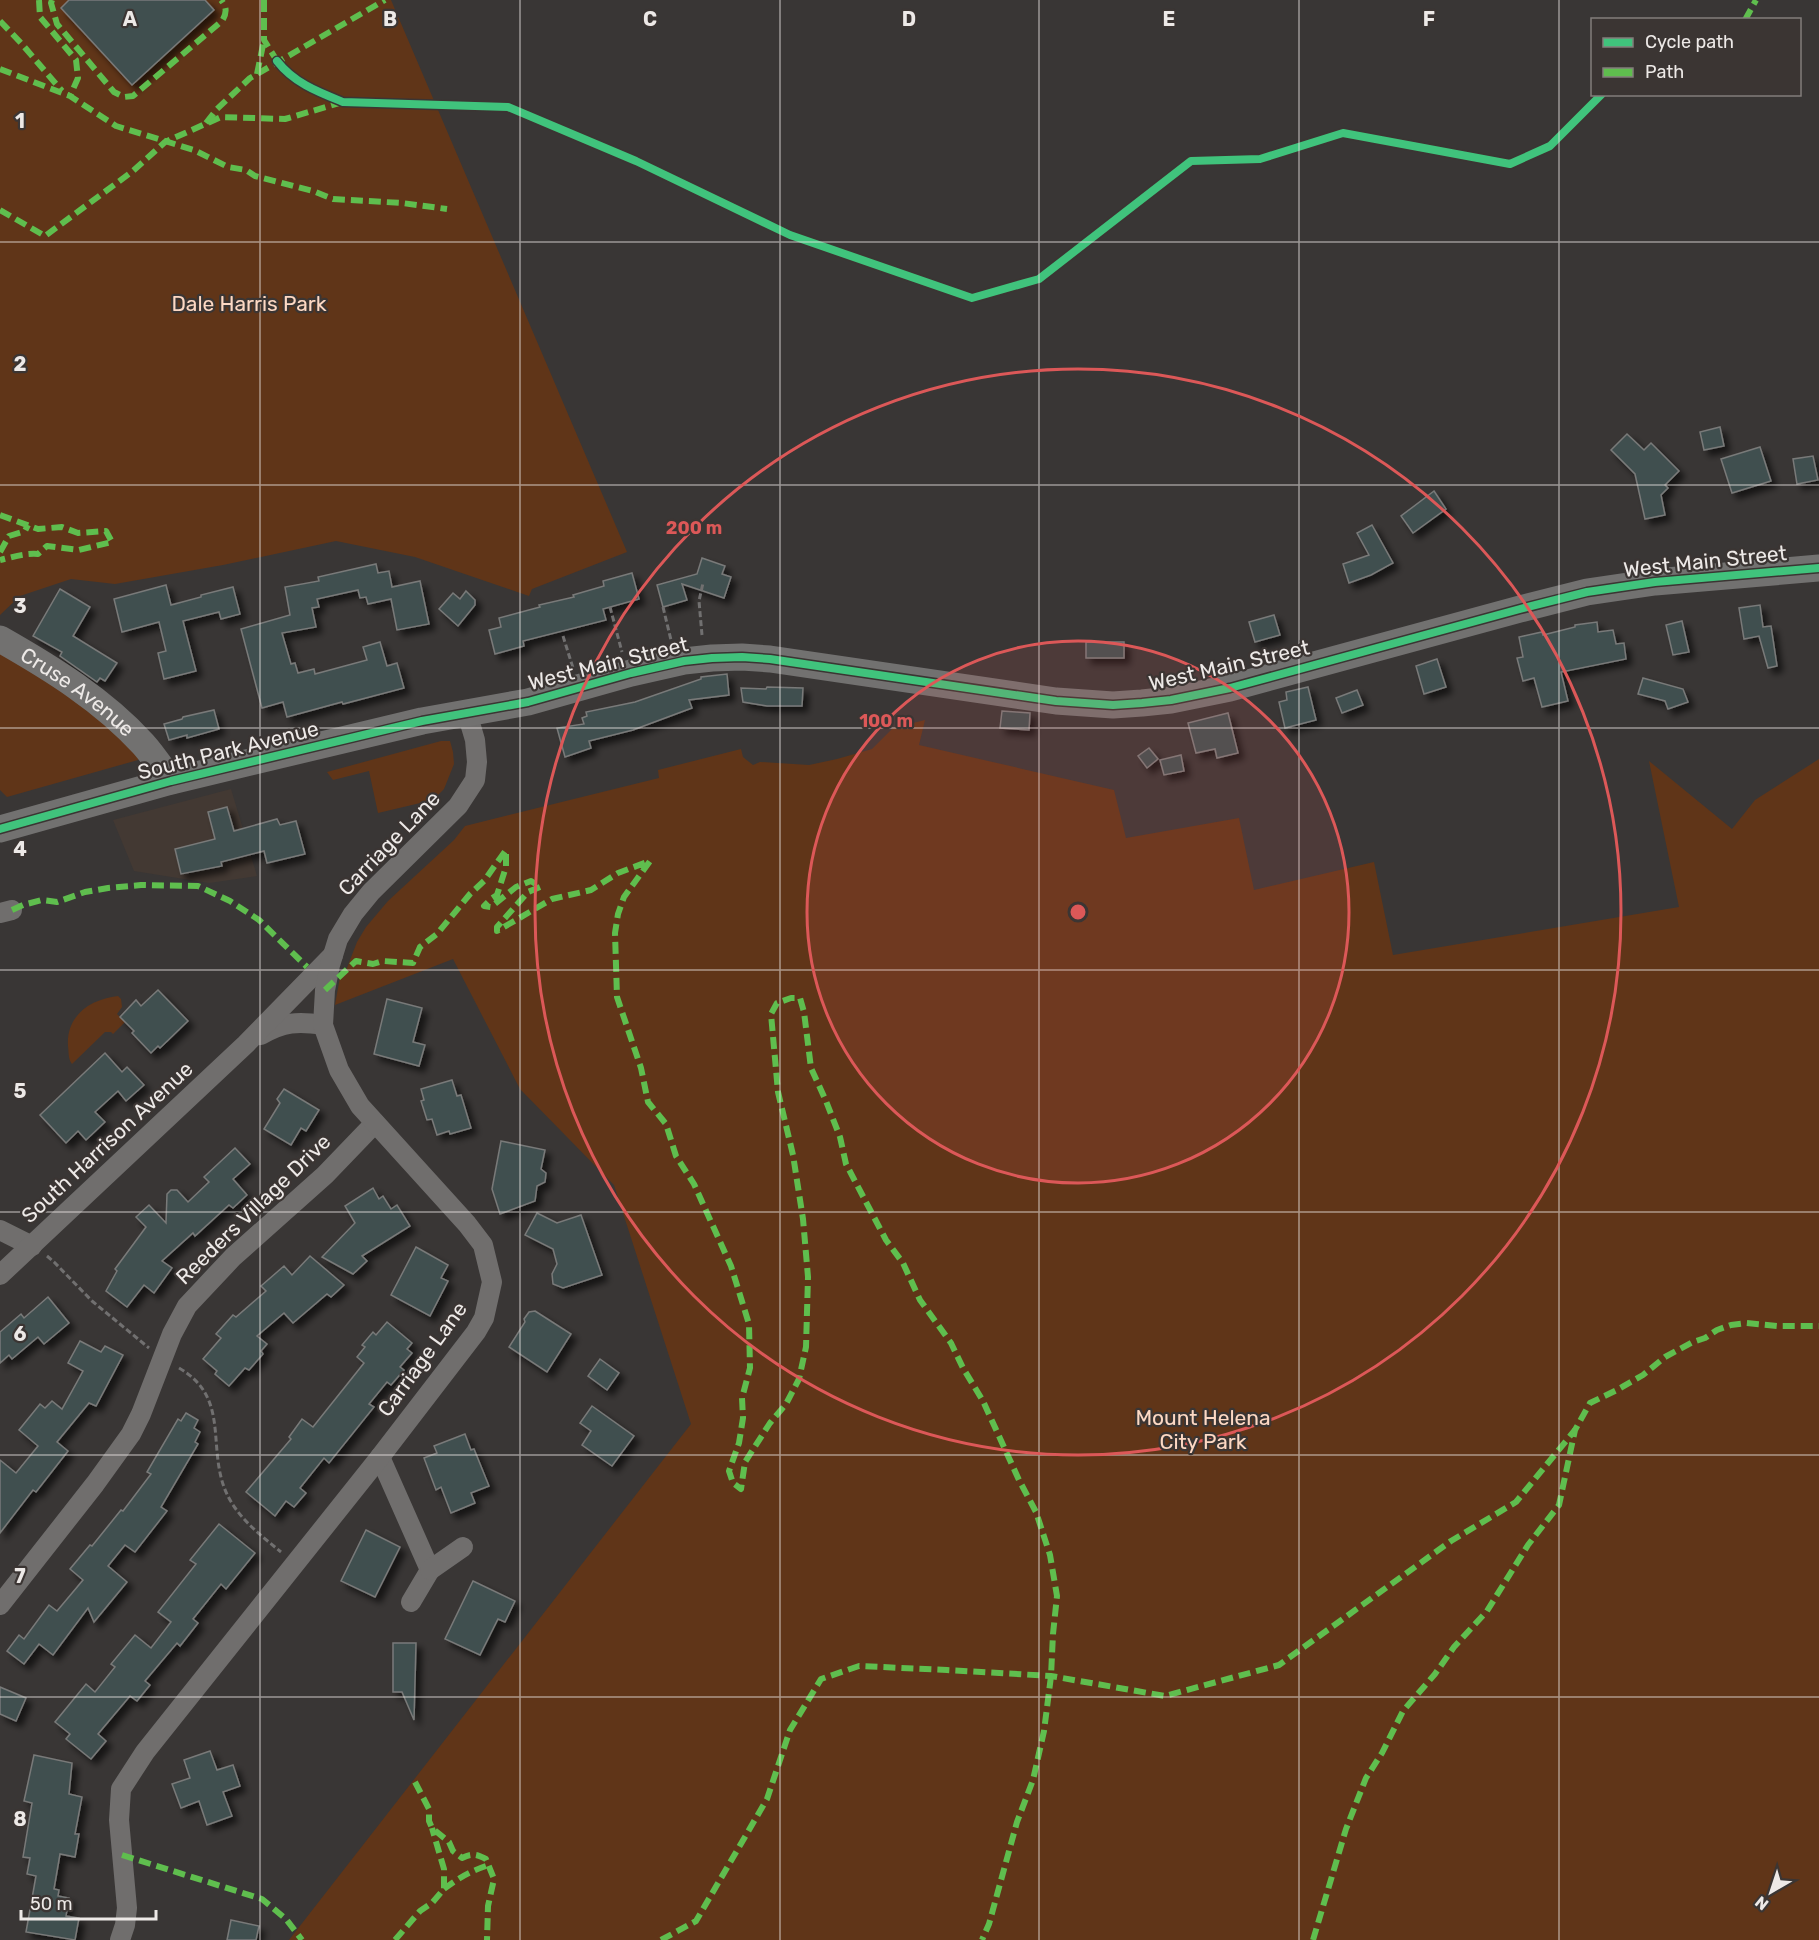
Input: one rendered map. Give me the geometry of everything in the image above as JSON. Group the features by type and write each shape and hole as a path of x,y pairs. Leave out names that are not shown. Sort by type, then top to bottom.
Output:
{"street":[{"name":"West Main Street","path":"467,713 528,702 631,673 684,661 742,657 847,669 972,690 1056,701 1113,705 1171,700 1230,688 1587,592 1666,581 1819,568"},
{"name":"Cruse Avenue","path":"0,639 41,662 99,703 144,744 171,781"},
{"name":"South Park Avenue","path":"0,829 171,781 422,721 467,713"},
{"name":"Carriage Lane","path":"120,1940 127,1908 119,1821 121,1789 145,1752 380,1457 476,1332 489,1305 492,1282 483,1245 360,1106 339,1070 323,1025 325,990 338,939 353,914 371,892 458,806 475,780 477,762 475,740 467,713"},
{"name":"South Harrison Avenue","path":"0,1275 246,1044 334,954"},
{"name":"South Harrison Avenue","path":"246,1044 271,1029 285,1024 301,1021 323,1025"},
{"name":"Reeders Village Drive","path":"0,1605 95,1484 131,1434 140,1418 172,1334 187,1306 233,1257 325,1175 375,1123"},
{"path":"0,1230 32,1246"},
{"path":"380,1457 430,1570"},
{"path":"411,1602 430,1570 463,1547"}],"path":[{"path":"702,635 699,601 704,583"},
{"path":"609,607 624,657"},
{"path":"663,607 672,644"},
{"path":"563,636 570,660"},
{"path":"32,1246 54,1262 113,1319 163,1358 196,1380 208,1398 216,1420 219,1469 225,1489 238,1512 295,1562"}],"shaded area":[{"path":"231,789 257,876 209,883 134,871 113,820"}],"green space":[{"name":"Dale Harris Park","path":"0,0 391,0 627,552 532,589 529,596 415,557 336,541 223,565 115,584 71,579 20,596 0,615"},
{"path":"0,647 38,669 138,749 138,760 7,797 0,790"},
{"name":"Mount Helena City Park","path":"925,720 919,745 1114,790 1126,838 1239,818 1254,890 1374,862 1393,955 1679,907 1649,761 1732,829 1755,800 1819,759 1819,1940 289,1940 691,1424 614,1185 520,1089 453,959 335,1005 340,977 345,973 357,942 366,927 388,901 454,840 465,826 659,778 658,770 741,749 743,757 753,765 760,762 809,765 837,759 872,749 893,728"},
{"path":"441,741 450,741 454,764 444,789 433,800 378,813 369,771 333,780 327,772"},
{"path":"118,996 122,1007 117,1014 125,1022 113,1034 105,1032 72,1064 69,1056 68,1035 76,1017 90,1005"}],"building":[{"path":"69,0 205,0 214,10 132,85 61,8"},
{"path":"1720,427 1724,446 1704,450 1700,432"},
{"path":"1627,434 1644,450 1651,443 1679,471 1665,485 1668,488 1661,495 1665,515 1645,519 1635,474 1611,450"},
{"path":"1760,447 1771,481 1732,493 1721,459"},
{"path":"1813,456 1818,480 1797,484 1793,459"},
{"path":"1434,491 1446,509 1413,533 1401,516"},
{"path":"1372,525 1393,563 1371,575 1349,583 1343,564 1369,555 1357,533"},
{"path":"702,558 725,566 722,574 731,577 724,598 682,584 687,600 663,607 657,585 697,574"},
{"path":"376,564 378,573 389,571 392,587 420,581 429,624 397,630 391,599 368,604 366,597 360,598 358,590 317,599 319,607 312,608 316,627 282,633 291,664 295,663 298,673 314,669 315,674 367,660 363,647 380,642 387,666 397,663 404,688 287,717 283,702 262,708 241,629 290,615 285,587 319,581 318,577"},
{"path":"632,573 639,599 603,609 606,620 523,641 524,646 495,654 489,630 501,627 499,618 574,597 573,595 604,586 603,581"},
{"path":"166,585 171,605 233,587 240,614 221,619 219,612 183,621 196,671 164,679 158,653 166,651 159,622 122,632 114,599"},
{"path":"60,589 90,607 73,636 117,663 105,681 100,678 97,682 60,656 62,652 33,636"},
{"path":"466,591 475,600 475,605 458,626 439,609 453,593 460,599"},
{"path":"1760,605 1763,627 1771,626 1777,666 1768,668 1759,636 1744,639 1739,608"},
{"path":"1274,615 1280,635 1255,642 1249,622"},
{"path":"1682,621 1689,652 1673,655 1666,625"},
{"path":"1597,622 1598,632 1613,630 1616,644 1624,643 1626,659 1561,672 1568,701 1542,707 1534,678 1523,681 1517,658 1523,657 1519,637 1542,632 1543,635 1575,627 1575,625"},
{"path":"1086,642 1124,642 1124,658 1086,658"},
{"path":"1437,659 1446,687 1424,694 1416,666"},
{"path":"727,674 729,695 689,700 692,708 633,730 589,741 591,748 565,757 557,728 584,724 582,718 587,716 586,712 635,702 701,679 701,677"},
{"path":"1643,678 1683,689 1688,702 1668,709 1665,701 1638,694"},
{"path":"767,687 803,688 802,706 767,706 743,702 741,688 766,689"},
{"path":"1308,687 1316,720 1285,728 1279,702 1287,700 1286,692"},
{"path":"1357,690 1363,705 1342,713 1336,698"},
{"path":"214,710 219,729 187,738 187,735 169,740 164,724"},
{"path":"1002,711 1030,713 1029,730 1000,728"},
{"path":"1228,713 1238,753 1217,758 1215,749 1196,753 1188,723"},
{"path":"1149,748 1158,759 1147,768 1138,756"},
{"path":"1181,755 1184,771 1164,775 1160,760"},
{"path":"227,807 234,831 277,819 280,825 296,821 305,854 267,863 264,851 221,862 222,866 181,874 175,849 215,839 208,812"},
{"path":"158,990 188,1021 160,1048 158,1046 151,1053 120,1017 136,1000 141,1006"},
{"path":"387,999 422,1008 413,1042 425,1045 419,1066 374,1054"},
{"path":"105,1053 122,1072 127,1067 144,1085 126,1101 118,1091 95,1112 105,1122 86,1140 78,1131 66,1143 40,1115"},
{"path":"452,1080 457,1096 461,1095 471,1128 437,1135 432,1119 427,1120 421,1101 424,1100 421,1089"},
{"path":"284,1089 319,1110 306,1131 301,1128 291,1145 264,1129 280,1103 277,1099"},
{"path":"501,1141 545,1150 541,1169 546,1173 545,1182 537,1186 535,1201 500,1214 492,1189"},
{"path":"235,1148 250,1164 233,1179 247,1195 233,1208 229,1205 195,1236 193,1233 162,1261 172,1268 154,1293 144,1285 127,1307 106,1291 117,1271 115,1269 146,1227 136,1217 149,1205 166,1223 167,1194 171,1190 177,1190 188,1202 209,1182 204,1177"},
{"path":"373,1188 379,1199 383,1196 391,1209 397,1205 410,1226 362,1256 367,1261 353,1274 322,1257 355,1223 345,1206"},
{"path":"537,1213 557,1223 581,1215 602,1275 563,1288 553,1284 552,1274 557,1264 553,1249 525,1235"},
{"path":"416,1247 448,1265 441,1278 448,1281 430,1316 391,1295"},
{"path":"310,1256 344,1285 331,1297 327,1294 293,1323 284,1313 257,1336 267,1344 261,1351 263,1354 249,1370 245,1368 229,1386 203,1359 221,1338 216,1334 233,1315 236,1317 266,1291 261,1286 284,1266 292,1275"},
{"path":"48,1297 69,1323 44,1344 38,1337 12,1359 9,1355 0,1363 0,1332 21,1314 24,1318"},
{"path":"535,1311 571,1334 547,1372 509,1347 529,1312"},
{"path":"387,1322 412,1343 407,1349 412,1353 400,1367 404,1370 391,1385 387,1382 369,1404 374,1407 329,1463 324,1458 300,1488 306,1493 294,1507 286,1501 275,1516 246,1492 291,1439 289,1437 302,1419 313,1427 364,1363 357,1357 365,1347 362,1345 373,1332 376,1335"},
{"path":"80,1341 101,1352 105,1346 123,1355 96,1406 89,1403 57,1442 68,1451 36,1492 33,1490 0,1533 0,1460 16,1473 38,1446 19,1430 40,1404 45,1408 52,1401 62,1409 83,1371 68,1363"},
{"path":"600,1359 619,1373 607,1390 588,1376"},
{"path":"592,1406 634,1436 612,1466 582,1445 591,1431 580,1423"},
{"path":"186,1413 198,1420 194,1428 200,1432 195,1442 198,1444 161,1507 167,1511 135,1552 125,1545 108,1566 127,1582 94,1622 88,1608 53,1655 39,1644 24,1664 7,1651 19,1635 24,1639 49,1605 57,1611 83,1580 70,1569 121,1510 123,1511 151,1474 147,1472 178,1419 181,1421"},
{"path":"465,1434 471,1450 474,1449 489,1486 471,1493 475,1503 451,1513 441,1487 436,1490 424,1458 437,1453 434,1446"},
{"path":"219,1524 255,1553 226,1589 221,1584 193,1619 198,1623 180,1646 177,1643 145,1681 150,1685 137,1701 130,1696 98,1734 106,1741 91,1759 66,1739 70,1734 55,1722 86,1684 95,1692 115,1667 111,1664 135,1635 151,1648 171,1622 158,1612 196,1564 190,1560"},
{"path":"366,1530 400,1547 375,1597 341,1581"},
{"path":"473,1581 515,1601 505,1622 498,1619 480,1655 445,1639"},
{"path":"393,1643 416,1643 414,1720 402,1692 393,1692"},
{"path":"0,1687 26,1698 16,1721 0,1714"},
{"path":"210,1751 217,1770 233,1765 240,1786 223,1792 232,1816 207,1825 199,1801 181,1808 172,1784 190,1778 184,1760"},
{"path":"34,1755 72,1763 69,1794 82,1797 75,1834 79,1834 75,1857 60,1854 54,1889 59,1890 58,1896 69,1898 66,1916 79,1918 75,1940 26,1932 36,1876 27,1874 30,1858 23,1857 32,1803 24,1801"},
{"path":"231,1920 259,1926 256,1940 227,1940"}],"marked path":[{"path":"39,0 40,17 76,60 78,78 70,96"},
{"path":"52,0 57,24 114,92 124,97 133,96 222,21 226,10 221,0"},
{"path":"264,0 264,40 279,64"},
{"path":"206,123 217,109 250,78 385,0"},
{"path":"1746,18 1756,0"},
{"path":"0,21 62,91"},
{"path":"257,74 264,40"},
{"path":"0,69 70,96 116,126 194,150 228,167 246,170 255,176 313,191 333,199 402,203 447,209"},
{"path":"0,210 45,236 133,171 165,142 221,117 285,119 343,102"},
{"path":"0,515 38,529 62,527 78,533 106,531 112,542 79,550 47,546 38,554 0,560"},
{"path":"0,552 9,536 25,531 28,525"},
{"path":"325,990 356,961 373,964 383,961 413,963 420,947 437,934 470,894 484,881 506,850 506,867 497,895 484,906 491,907 516,887 531,881 540,887"},
{"path":"540,887 528,892 497,927 497,931 552,899 591,890 618,873 650,861 624,897 618,914 615,933 617,997 641,1068 648,1102 666,1124 676,1156 694,1184 731,1266 749,1324 750,1368 742,1398 743,1418 739,1443 729,1471 733,1483 741,1489 745,1462 770,1423 786,1404 799,1379 806,1347 808,1277 803,1219 793,1155 778,1092 771,1014 777,1003 791,998 800,998 811,1068 840,1137 846,1164 886,1240 903,1263 920,1300 951,1343 983,1401 1036,1512 1050,1555 1057,1596 1051,1676 1044,1731 1033,1780 1017,1822 989,1924 982,1940"},
{"path":"12,910 42,900 57,902 85,892 108,888 141,885 198,886 230,901 259,920 307,967"},
{"path":"1313,1940 1346,1829 1366,1778 1382,1753 1403,1711 1435,1674 1454,1647 1487,1611 1528,1545 1559,1505 1575,1430 1590,1403 1643,1375 1665,1357 1731,1325 1746,1323 1819,1326"},
{"path":"661,1940 696,1921 767,1799 790,1730 821,1679 859,1666 947,1670 1051,1676 1165,1696 1279,1665 1451,1541 1516,1502 1575,1430"},
{"path":"415,1782 429,1809 429,1821 432,1828 449,1842 453,1851 462,1858 474,1855 486,1859 494,1879 488,1906 487,1940"},
{"path":"395,1940 420,1911 432,1903 444,1889 444,1869 432,1828"},
{"path":"122,1855 262,1899 286,1919 302,1940"},
{"path":"444,1889 477,1869 489,1865"}],"cycle path":[{"path":"277,61 299,81 343,102 508,107 636,161 790,235 972,298 1039,279 1191,161 1260,159 1343,133 1510,164 1550,146 1600,96"},
{"path":"0,829 171,781 422,721 528,702 631,673 684,661 742,657 770,659 1056,701 1113,705 1142,703 1171,700 1230,688 1587,592 1655,582 1819,568"}]}
